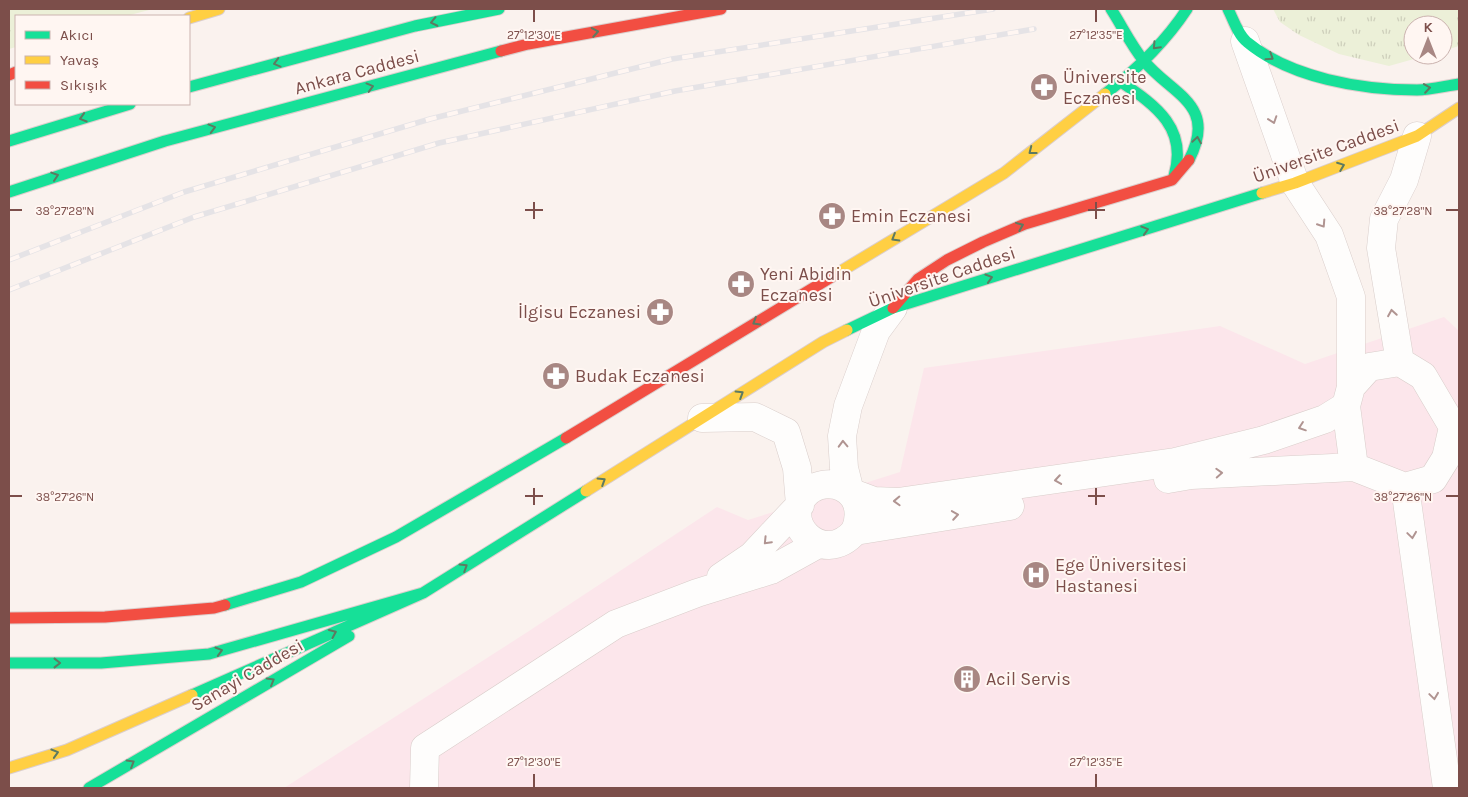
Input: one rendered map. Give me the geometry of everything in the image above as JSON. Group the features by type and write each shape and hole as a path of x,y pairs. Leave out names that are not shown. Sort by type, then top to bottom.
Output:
{"main road":[{"path":"190,18 219,9"},
{"name":"Ankara Caddesi","path":"190,87 416,26 499,9"},
{"name":"Ankara Caddesi","path":"9,192 165,141 528,44 721,9"},
{"path":"893,308 918,279 947,260 983,242 1025,224 1172,180 1184,171 1195,152 1199,125 1193,110 1184,96 1160,78 1144,60 1111,9"},
{"path":"9,618 105,617 214,608 301,582 388,541 521,465 1004,173 1120,82 1176,26 1187,9"},
{"path":"1228,9 1245,41 1283,66 1338,82 1418,90 1459,84"},
{"path":"1120,82 1149,99 1168,119 1180,145 1179,166 1172,180"},
{"path":"9,141 127,105"},
{"name":"Üniversite Caddesi","path":"423,593 823,342 893,308 1295,184 1417,136 1459,108"},
{"path":"9,663 101,663 209,654 423,593"},
{"path":"9,768 67,750 423,593"},
{"name":"Sanayi Caddesi","path":"89,788 423,593"}],"street":[{"path":"1245,41 1295,184 1329,235 1351,297 1348,396 1354,467"},
{"path":"1400,362 1381,248 1384,219 1404,180 1417,136"},
{"path":"424,788 425,748 616,624 697,593 771,570 818,544 836,545 848,539 856,531 860,521 860,511 857,500 850,492 844,468 842,436 848,406 876,331 893,308"},
{"path":"697,593 752,556 800,505 804,495 822,485 832,484 874,501 898,502 1175,462 1264,440 1324,419 1348,396 1369,367 1400,362 1423,376 1456,431 1446,458 1433,479 1405,487 1354,467 1191,475 856,531"},
{"path":"702,418 755,417 786,432 797,468 800,505 799,524 803,532 818,544"},
{"path":"1405,487 1447,788"}],"shaded area":[{"name":"Ege Üniversitesi Hastanesi","path":"1444,317 1459,331 1459,788 284,788 529,631 717,507 748,520 900,472 924,368 1220,326 1305,364"}],"green space":[{"path":"9,9 153,9 130,15 15,15 15,47 9,49"},
{"path":"1273,9 1459,9 1459,46 1453,48 1453,15 1403,15 1403,62 1389,66 1339,54 1299,35 1280,22"}],"railway":[{"path":"9,260 184,192 430,119 672,59 993,9"},
{"path":"9,290 194,217 439,143 675,91 1034,29"}],"traffic: fast":[{"path":"190,87 415,26 499,9"},
{"path":"1111,9 1144,61 1188,102 1195,113 1198,126 1197,141 1189,160"},
{"path":"1105,94 1128,76 1149,55 1170,33 1187,9"},
{"path":"1228,9 1238,31 1247,42 1284,65 1305,73 1328,80 1373,88 1422,90 1459,84"},
{"path":"9,192 165,141 501,51"},
{"path":"1121,82 1157,110 1173,132 1177,145 1174,176"},
{"path":"9,141 127,105"},
{"path":"847,330 893,308 1262,193"},
{"path":"225,605 301,582 396,537 566,438"},
{"path":"192,695 423,593 586,491"},
{"path":"9,663 101,663 209,654 423,593"},
{"path":"89,788 349,636"}],"traffic: slow":[{"path":"190,18 219,9"},
{"path":"833,276 1004,173 1105,94"},
{"path":"1262,193 1295,183 1417,136 1459,108"},
{"path":"586,491 823,342 847,330"},
{"path":"9,768 67,750 192,695"}],"traffic: jam":[{"path":"501,51 528,44 721,9"},
{"path":"9,75 15,72"},
{"path":"893,308 918,279 947,260 1025,224 1172,180 1189,160"},
{"path":"566,438 833,276"},
{"path":"9,618 105,617 214,608 225,605"}],"place":[{"name":"Üniversite Eczanesi","path":"1044,87"},
{"name":"Emin Eczanesi","path":"832,216"},
{"name":"Yeni Abidin Eczanesi","path":"741,284"},
{"name":"İlgisu Eczanesi","path":"660,312"},
{"name":"Budak Eczanesi","path":"556,376"},
{"name":"Ege Üniversitesi Hastanesi","path":"1036,575"},
{"name":"Acil Servis","path":"967,679"}]}
